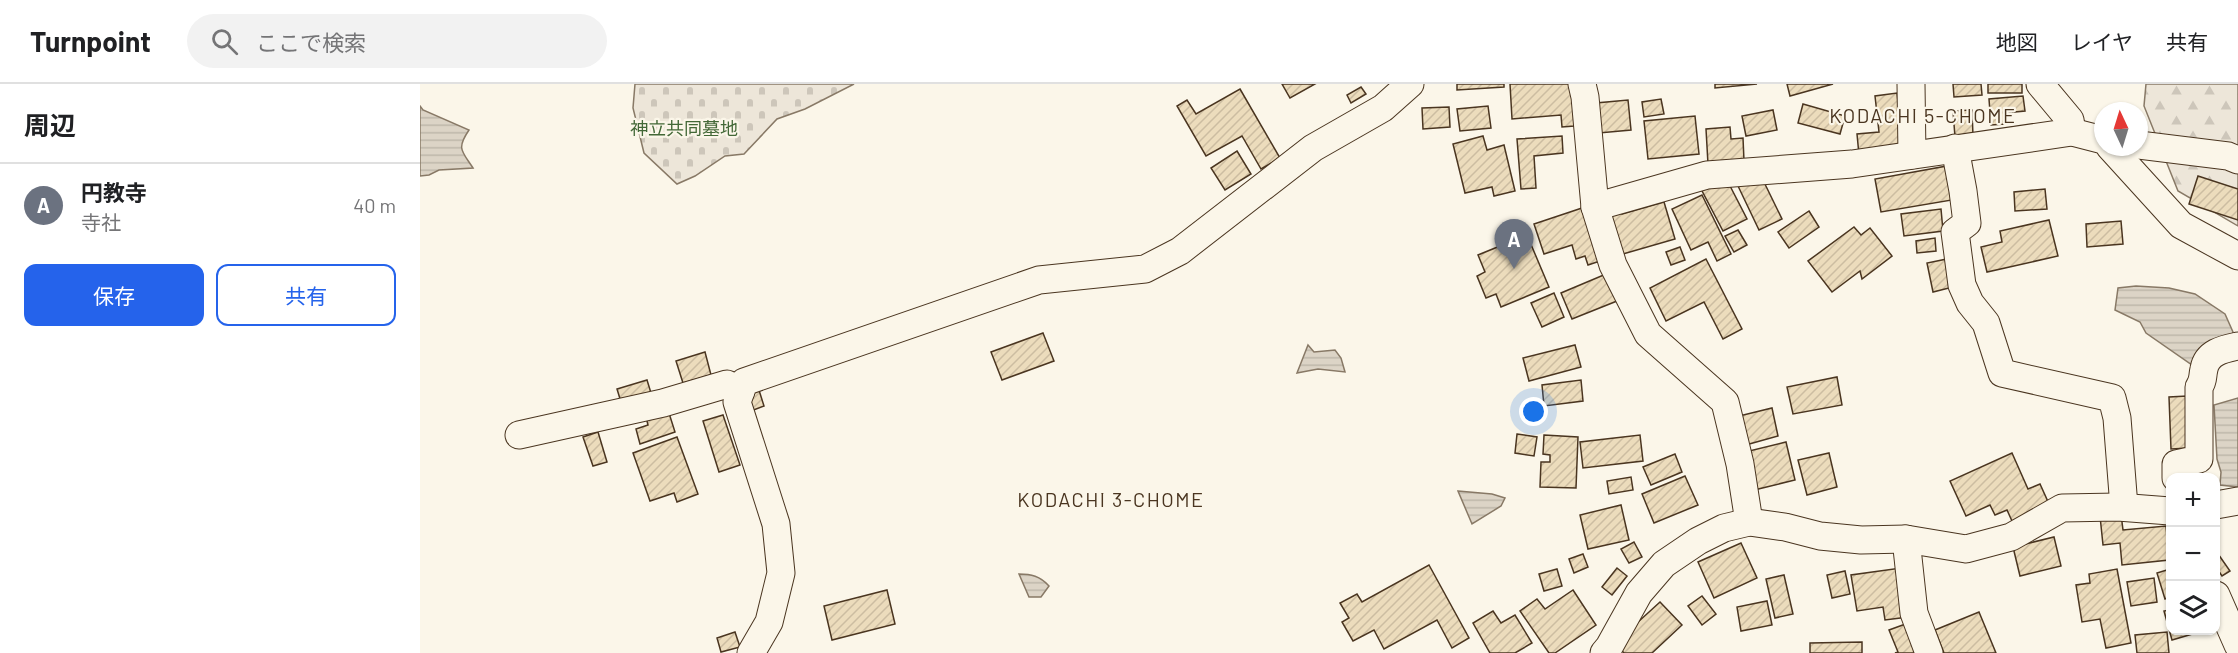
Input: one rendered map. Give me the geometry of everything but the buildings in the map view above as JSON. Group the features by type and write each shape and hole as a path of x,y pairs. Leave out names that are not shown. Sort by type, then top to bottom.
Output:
{"street":[{"path":"751,653 770,622 782,573 776,524 737,402 744,382 1039,280 1145,269 1180,251 1313,148 1383,108 1410,84"},
{"path":"1582,84 1595,207 1614,265 1648,334 1725,402 1740,464 1749,522"},
{"path":"1911,84 1912,155"},
{"path":"2040,84 2070,120 2072,132"},
{"path":"1595,207 1707,175 1852,164 2072,132 2094,138"},
{"path":"2148,146 2228,156 2238,160"},
{"path":"1955,148 1964,191 1967,223 1955,232 1962,285 1970,303 1986,323 2002,373 2112,398 2118,418 2124,507"},
{"path":"2118,156 2181,225 2238,256"},
{"path":"2176,473 2176,464 2199,459 2199,387 2203,381 2204,367 2212,354 2238,346"},
{"path":"519,435 663,403 727,384 741,391"},
{"path":"2220,504 2238,501"},
{"path":"1604,653 1639,593 1664,564 1698,541 1724,528 1749,522 1785,527 1820,536 1861,540 1906,539 1966,549 2011,537 2062,508 2124,507 2166,511"},
{"path":"1906,539 1914,613 1929,653"},
{"path":"2220,604 2238,645"}],"green space":[{"name":"神立共同墓地","path":"635,84 854,84 805,109 777,119 744,154 725,156 695,176 677,184 644,153 633,108"},
{"path":"2146,84 2238,84 2238,226 2178,191 2148,116 2148,102 2144,102"}],"shaded area":[{"path":"420,106 423,110 469,130 462,150 473,168 439,170 420,176"},
{"path":"2136,286 2169,288 2195,294 2225,314 2233,332 2230,342 2195,367 2146,333 2140,322 2115,310 2118,288"},
{"path":"1308,345 1314,352 1335,350 1341,358 1345,372 1318,369 1297,373"},
{"path":"2238,398 2238,487 2220,485 2221,472 2217,459 2214,405"},
{"path":"1458,491 1492,494 1505,498 1501,506 1472,524"},
{"path":"1019,574 1035,576 1049,586 1041,597 1029,597"}],"place":[{"name":"円教寺","path":"1514,269"}],"district":[{"name":"KODACHI 5-CHOME","path":"1923,115"},
{"name":"KODACHI 3-CHOME","path":"1111,499"}]}
